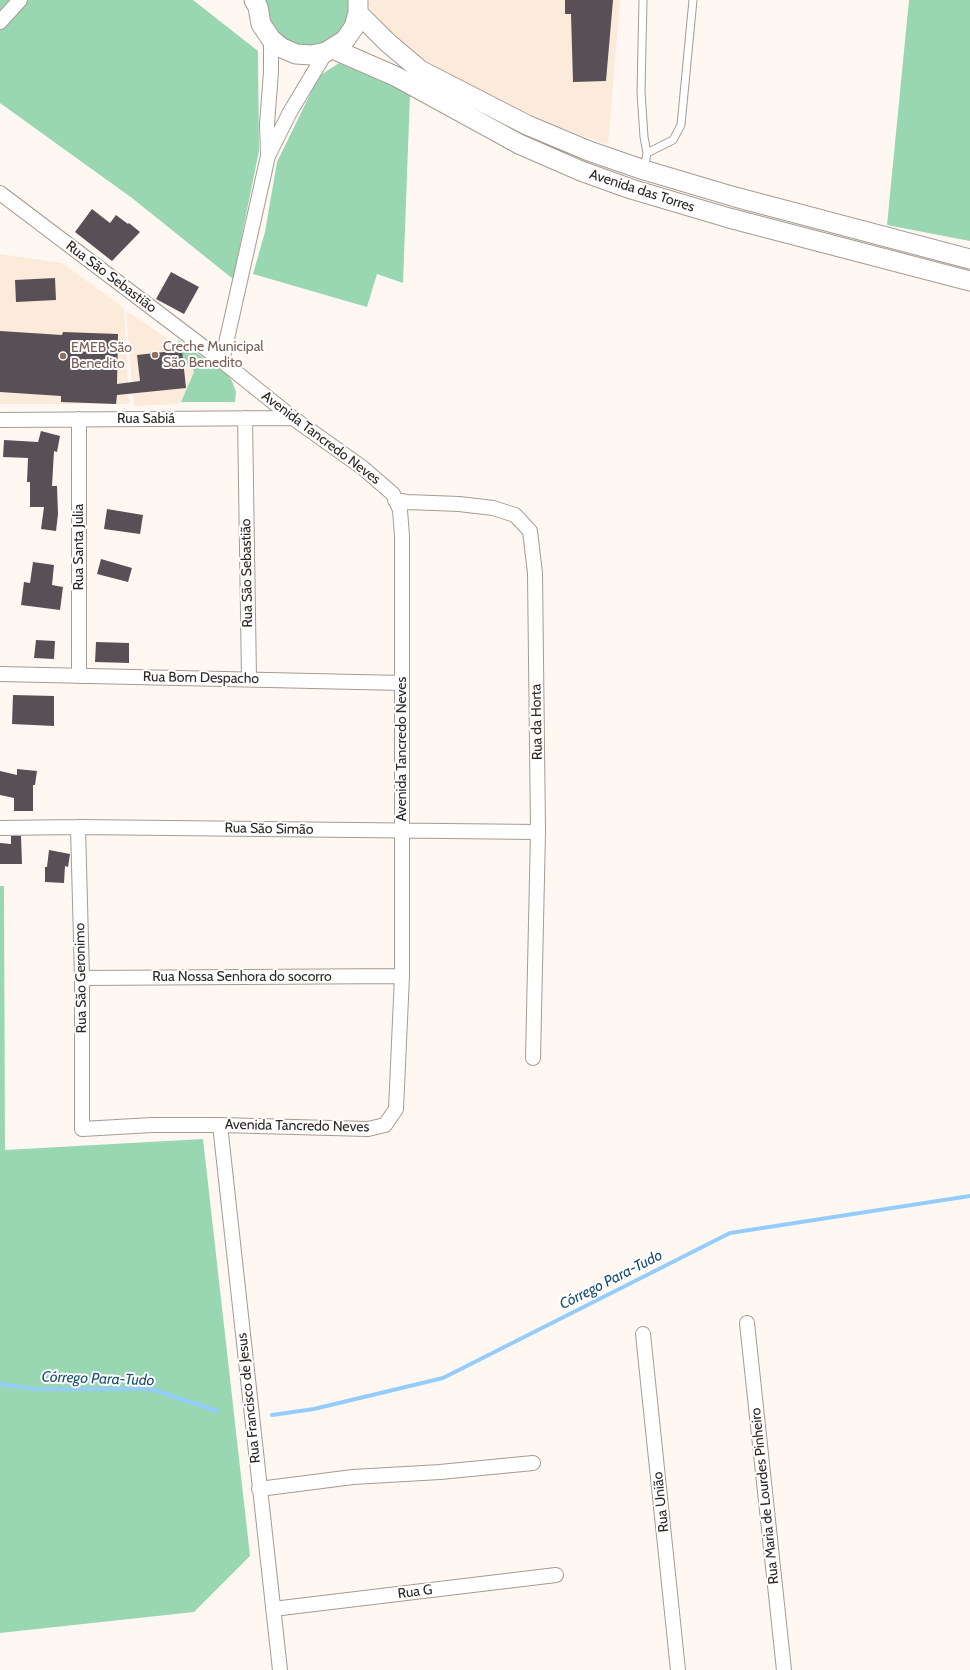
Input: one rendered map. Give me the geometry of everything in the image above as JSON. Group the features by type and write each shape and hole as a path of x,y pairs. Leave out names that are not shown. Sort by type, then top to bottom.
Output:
{"main road":[{"path":"257,2 261,24 271,39 282,48 296,54 311,55 330,50"},
{"name":"Avenida das Torres","path":"358,6 387,42 420,70 527,125 588,151 646,162 750,201 970,259"},
{"name":"Avenida das Torres","path":"330,50 345,40 354,27 358,6"},
{"name":"Avenida das Torres","path":"330,50 395,76 519,144 581,171 631,189 729,218 970,281"}],"street":[{"path":"0,22 20,0"},
{"path":"268,156 267,124 271,72 271,39"},
{"path":"222,361 268,156 290,112 330,50"},
{"name":"Rua São Sebastião","path":"0,193 222,361"},
{"name":"Avenida Tancredo Neves","path":"82,1129 152,1125 220,1125 368,1129 385,1125 396,1109 402,976 402,536 400,510 393,494 363,468 293,418 222,361"},
{"name":"Rua São Sebastião","path":"245,418 249,679"},
{"name":"Rua Sabiá","path":"0,420 293,418"},
{"name":"Rua Santa Julia","path":"79,419 79,676"},
{"name":"Rua da Horta","path":"396,500 493,508 515,515 530,531 535,573 538,832 533,1058"},
{"name":"Rua Bom Despacho","path":"0,674 402,683"},
{"name":"Rua São Simão","path":"0,828 78,827 538,832"},
{"name":"Rua São Geronimo","path":"78,827 82,978 82,1129"},
{"name":"Rua Nossa Senhora do socorro","path":"82,978 402,976"},
{"name":"Rua Francisco de Jesus","path":"220,1125 280,1670"},
{"name":"Rua Maria de Lourdes Pinheiro","path":"747,1323 784,1670"},
{"name":"Rua União","path":"643,1334 678,1670"},
{"path":"259,1489 353,1477 440,1472 533,1463"},
{"name":"Rua G","path":"273,1609 556,1575"}],"lane":[{"path":"644,0 641,92 646,162"},
{"path":"646,162 673,140 681,125 692,0"}],"shaded area":[{"path":"366,0 620,0 608,145 550,124 463,82 415,54 388,31 368,5"},
{"name":"EMEB São Benedito","path":"0,254 62,263 124,308 129,404 0,404"},
{"name":"Creche Municipal São Benedito","path":"126,311 179,346 180,363 191,365 194,372 181,402 175,404 134,406"}],"green space":[{"path":"0,0 193,0 258,51 259,151 233,279 132,198 0,103"},
{"path":"266,0 351,0 347,29 311,52 273,34 264,7"},
{"path":"909,0 970,0 970,241 887,225"},
{"path":"339,63 410,94 403,283 377,274 367,307 253,274 265,232 277,162 319,76"},
{"path":"178,340 227,374 232,381 236,392 235,402 181,402 194,372 191,365 180,363"},
{"path":"0,886 4,886 5,1150 203,1139 250,1556 194,1612 0,1633"}],"building":[{"path":"565,0 613,0 606,81 573,82 571,14 565,14"},
{"path":"92,209 110,223 116,215 140,232 112,261 75,232"},
{"path":"171,272 199,287 184,314 156,299"},
{"path":"55,278 56,300 16,302 15,280"},
{"path":"0,331 62,335 63,332 118,334 117,384 140,381 137,355 182,350 186,388 117,395 116,404 61,402 61,396 0,392"},
{"path":"41,431 60,436 57,452 54,451 52,486 57,486 58,514 56,531 41,529 44,507 30,507 30,482 27,482 28,458 3,457 4,440 38,442"},
{"path":"107,509 143,515 140,534 104,529"},
{"path":"101,559 132,568 128,582 97,574"},
{"path":"33,562 54,565 52,585 63,587 60,610 21,605 24,582 30,583"},
{"path":"36,640 55,641 54,659 34,658"},
{"path":"96,642 129,643 129,663 95,662"},
{"path":"13,695 54,696 54,726 12,724"},
{"path":"17,769 37,771 35,785 33,785 33,811 14,811 14,798 0,795 0,771 17,775"},
{"path":"11,836 21,836 22,864 0,864 0,843 11,844"},
{"path":"49,850 70,854 68,867 65,866 64,883 45,882 45,867 47,867"}],"waterway":[{"name":"Córrego Para-Tudo","path":"272,1415 314,1409 443,1378 730,1233 970,1196"},
{"name":"Córrego Para-Tudo","path":"0,1384 35,1389 151,1389 217,1411"}],"place":[{"name":"Creche Municipal São Benedito","path":"155,355"},
{"name":"EMEB São Benedito","path":"63,356"}]}
